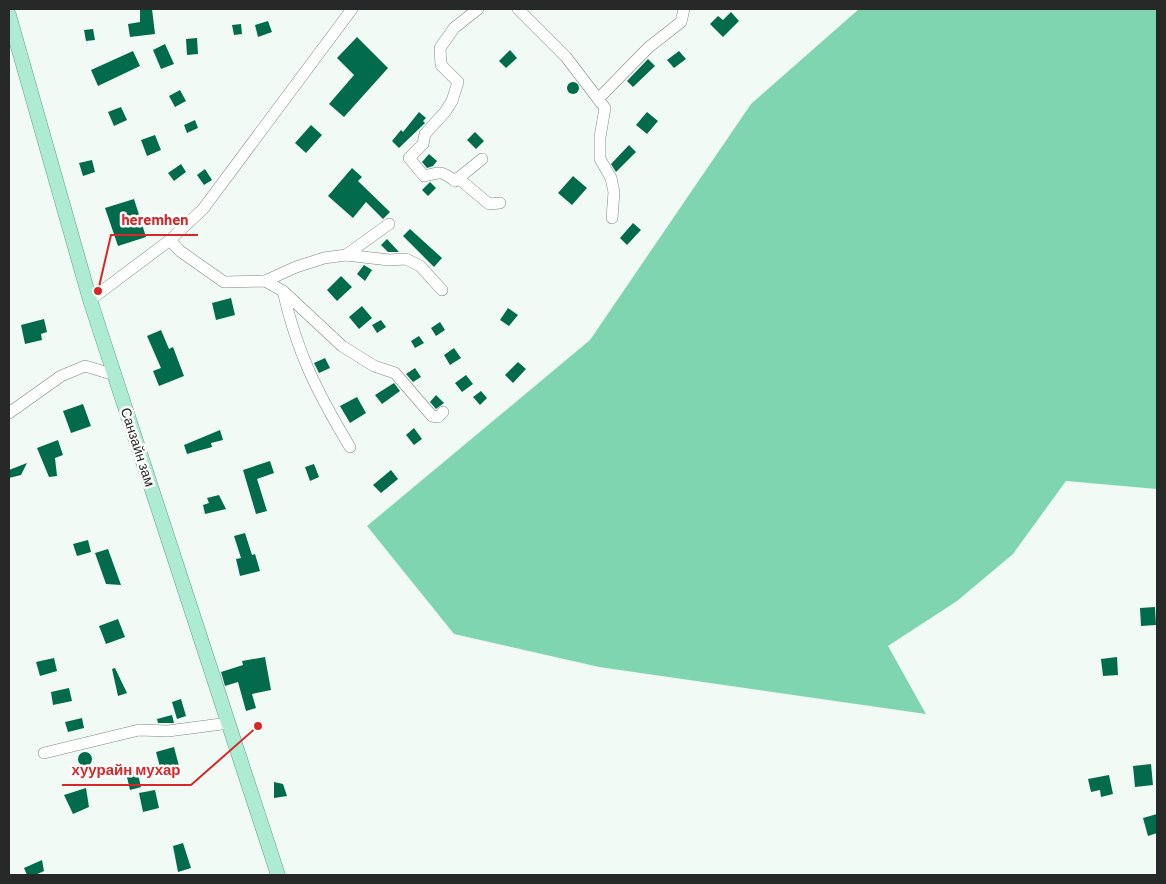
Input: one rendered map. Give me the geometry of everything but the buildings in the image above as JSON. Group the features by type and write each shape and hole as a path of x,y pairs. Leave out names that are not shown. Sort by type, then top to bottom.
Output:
{"main road":[{"name":"Санзайн зам","path":"9,15 90,300 278,875"}],"street":[{"path":"90,300 170,240 203,209 352,9"},
{"path":"478,9 454,28 440,48 441,65 458,82 452,101 445,112 425,134 423,144 409,158 424,176 436,172 446,174 454,181 482,159"},
{"path":"518,9 566,56 605,108 600,137 600,159 611,178 614,192 612,218"},
{"path":"598,99 649,48 681,22 684,9"},
{"path":"458,178 490,204 500,203"},
{"path":"346,255 389,224"},
{"path":"170,240 180,251 224,282 265,281 296,267 324,258 346,255 389,260 406,259 420,266 442,290"},
{"path":"265,281 283,291 342,346 374,366 395,373 432,416 438,417 443,412"},
{"path":"283,291 292,330 314,383 350,448"},
{"path":"9,413 61,376 85,366 115,375"},
{"path":"44,753 140,730 168,731 229,723"}],"green space":[{"path":"859,9 1157,9 1157,489 1066,481 1013,554 957,601 888,646 926,714 599,667 454,634 367,526 590,340 751,104"}],"place":[{"name":"heremhen","path":"98,291"},
{"name":"хуурайн мухар","path":"258,726"}]}
